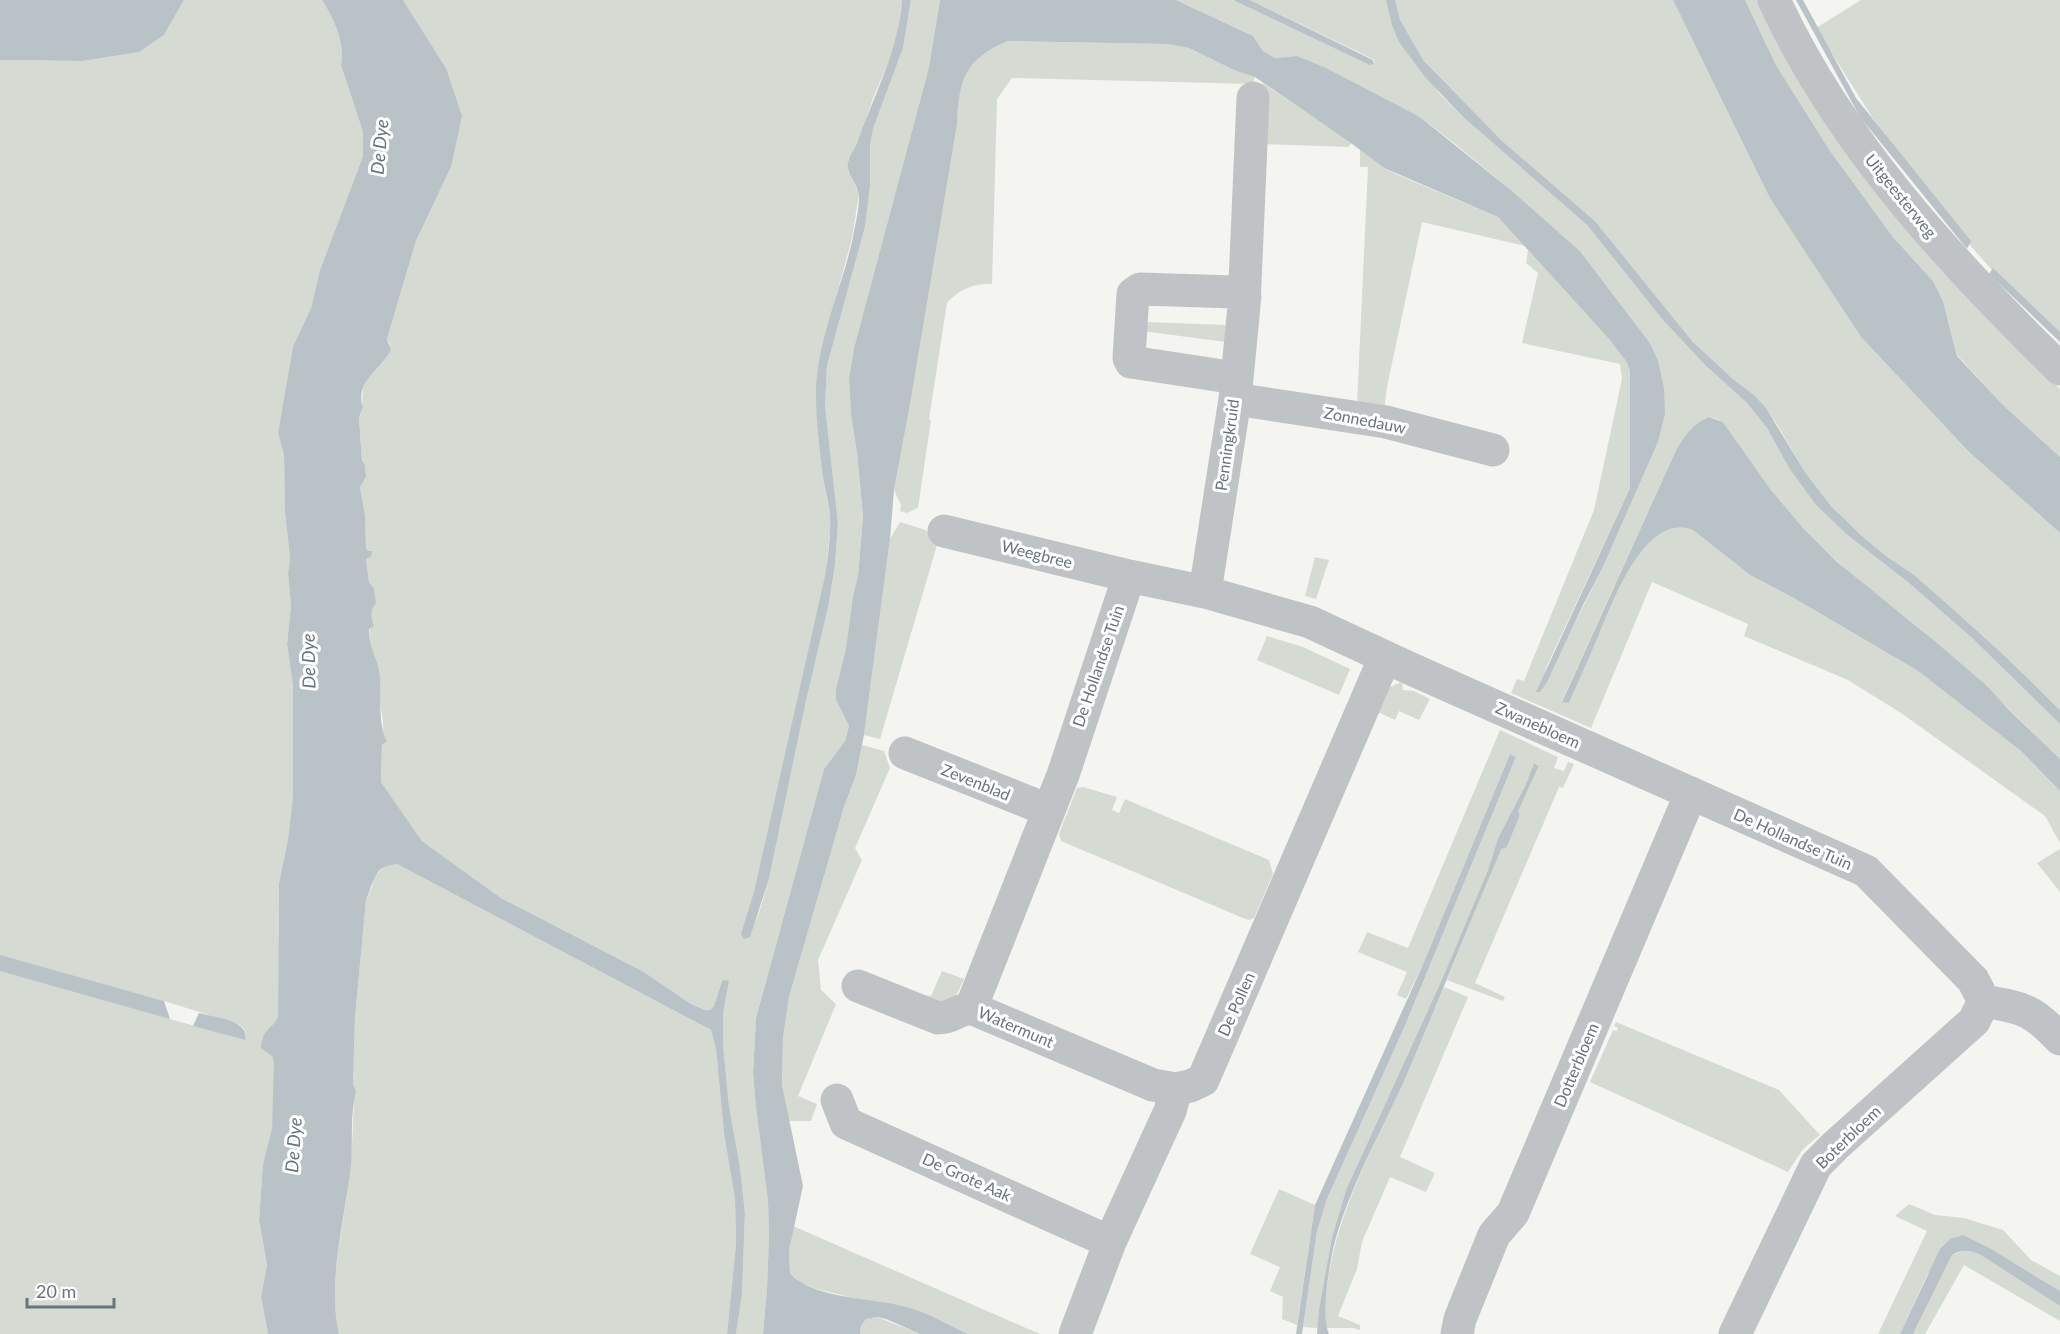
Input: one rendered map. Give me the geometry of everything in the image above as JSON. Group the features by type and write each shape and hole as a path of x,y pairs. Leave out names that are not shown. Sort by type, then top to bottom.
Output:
{"street":[{"name":"Uitgeesterweg","path":"1774,0 1801,54 1855,138 1956,264 2060,369"},
{"name":"Penningkruid","path":"1205,592 1235,388 1245,297 1253,98"},
{"name":"Zonnedauw","path":"1245,297 1235,292 1140,289 1133,294 1129,358 1131,362 1386,422 1493,450"},
{"name":"Weegbree","path":"944,531 1129,576"},
{"path":"1129,576 1205,592 1310,622 1385,657"},
{"name":"De Hollandse Tuin","path":"971,1008 1062,775 1129,576"},
{"name":"Zwanebloem","path":"1385,657 1691,793"},
{"name":"De Pollen","path":"1176,1089 1203,1080 1385,657"},
{"name":"Zevenblad","path":"904,753 1048,810"},
{"name":"De Hollandse Tuin","path":"1691,793 1866,871 1973,980 1984,1001"},
{"name":"Dotterbloem","path":"1457,1334 1460,1319 1494,1235 1513,1213 1691,793"},
{"name":"Watermunt","path":"858,986 938,1018 952,1016 958,1010 971,1008 1154,1085 1176,1089"},
{"path":"1984,1001 2020,1007 2037,1016 2060,1039"},
{"name":"Boterbloem","path":"1735,1334 1816,1165 1974,1021 1984,1001"},
{"path":"1075,1334 1110,1242 1170,1111 1176,1089"},
{"name":"De Grote Aak","path":"837,1100 846,1123 1110,1242"}],"shaded area":[{"path":"184,0 322,0 331,15 340,39 341,65 363,132 363,156 320,270 311,308 294,347 278,433 284,455 285,513 290,558 288,573 291,606 287,644 293,685 293,796 288,839 279,883 278,1017 274,1025 266,1031 274,1063 274,1102 272,1128 263,1164 259,1220 267,1265 261,1297 268,1334 0,1334 0,60 83,61 138,52 164,35","holes":["94,982 238,1024 245,1030 245,1040 170,1019"]},
{"path":"403,0 902,0 897,38 892,55 873,98 859,141 848,160 848,171 858,192 858,200 852,238 820,357 823,477 830,515 824,590 756,923 769,879 828,608 835,565 838,523 825,405 827,366 865,227 873,129 903,48 911,0 940,0 929,67 854,348 849,378 863,516 858,576 853,595 846,648 836,689 836,700 849,726 845,741 824,769 756,1018 753,1073 768,1201 769,1236 763,1334 736,1334 742,1294 745,1213 740,1167 729,1106 723,1044 723,1014 729,981 722,981 714,1006 710,1010 705,1010 691,1004 644,972 501,898 422,841 381,782 383,722 379,696 380,673 369,637 372,607 376,603 369,582 366,559 371,551 368,551 366,547 365,515 360,487 366,477 365,465 362,461 359,417 363,409 363,388 371,372 387,356 390,344 387,339 416,241 451,167 446,68"},
{"path":"1176,0 1233,0 1372,65 1375,62 1373,59 1250,0 1673,0 1771,198 1861,337 1969,452 2060,533 2060,710 1953,609 1913,574 1862,536 1831,506 1805,472 1775,421 1753,394 1693,342 1595,221 1500,139 1449,88 1437,91 1463,117 1587,225 1662,319 1705,365 1747,403 1767,428 1789,468 1815,504 1846,534 1909,583 1972,638 2060,724 2060,759 1953,657 1817,543 1758,475 1725,425 1714,418 1698,423 1677,448 1562,701 1569,703 1623,580 1634,562 1661,534 1676,528 1693,530 1750,575 1918,671 2021,751 2060,791 2060,843 2045,816 1901,713 1848,680 1744,636 1748,624 1652,582 1591,728 1511,693 1517,679 1524,681 1594,510 1622,379 1620,364 1522,343 1538,273 1526,263 1528,250 1608,338 1626,361 1630,371 1630,488 1546,668 1540,692 1603,567 1658,442 1653,352 1650,343 1580,251 1512,191 1420,117 1297,56 1275,58 1263,51 1253,36"},
{"path":"1745,0 1761,0 1937,264 1993,325 2060,389 2060,457 2004,406 1957,355 1943,301 1933,281 1893,237 1830,151 1776,65"},
{"path":"1861,0 2060,0 2060,339 2005,285 1956,229 1872,117 1816,28"},
{"path":"1008,41 1167,44 1189,48 1236,71 1255,77 1252,84 1012,78 997,99 992,284 967,288 947,303 918,508 907,513 900,511 901,505 894,490 957,125 959,95 966,72 973,63 981,55"},
{"path":"1263,83 1351,143 1349,147 1261,144 1261,88"},
{"path":"1360,149 1384,168 1398,175 1498,217 1525,246 1422,222 1384,411 1357,405 1368,167 1360,167"},
{"path":"1143,322 1228,325 1226,342 1142,331"},
{"path":"900,522 926,530 937,545 880,739 864,735 890,539"},
{"path":"1315,557 1329,560 1316,599 1305,596"},
{"path":"1267,636 1303,647 1350,669 1339,695 1257,660"},
{"path":"1402,682 1403,690 1414,691 1430,699 1419,720 1399,711 1395,720 1376,711 1388,688"},
{"path":"1500,730 1558,757 1554,768 1564,771 1568,762 1574,764 1563,788 1559,787 1475,983 1505,997 1503,1001 1447,980 1508,831 1539,766 1534,763 1525,786 1498,838 1488,870 1443,977 1346,1190 1332,1237 1319,1309 1318,1328 1303,1327 1317,1231 1327,1199 1404,1028 1516,757 1510,754 1421,969 1406,999 1397,995 1407,972 1358,952 1367,932 1408,948"},
{"path":"862,745 884,751 890,768 855,848 862,860 818,960 821,990 836,1004 798,1096 817,1104 811,1121 789,1121 782,1085 783,1038 789,997 844,807 856,775"},
{"path":"1083,787 1117,797 1112,810 1119,813 1125,799 1269,860 1273,874 1254,918 1249,920 1243,918 1061,841 1059,834 1077,788"},
{"path":"2060,849 2060,892 2037,863"},
{"path":"387,864 397,864 711,1030 716,1049 724,1134 735,1199 736,1244 727,1334 339,1334 335,1279 351,1154 355,1095 353,1085 355,1018 366,900 373,878"},
{"path":"942,971 964,979 953,1002 920,1004 924,995 931,996"},
{"path":"1444,987 1468,997 1400,1157 1435,1173 1426,1192 1390,1177 1362,1242 1357,1269 1338,1316 1360,1325 1360,1330 1326,1328 1326,1298 1330,1268 1346,1211"},
{"path":"1616,1022 1779,1090 1820,1135 1803,1149 1788,1172 1590,1082 1613,1030 1617,1031 1618,1028 1614,1026"},
{"path":"1279,1189 1315,1205 1297,1325 1282,1319 1283,1297 1270,1291 1280,1267 1250,1254"},
{"path":"1909,1204 1935,1215 1964,1218 2003,1230 2031,1260 2060,1276 2060,1291 1988,1247 1963,1235 1927,1275 1900,1334 1878,1334 1927,1231 1895,1216"},
{"path":"793,1226 1041,1334 968,1334 912,1309 813,1288 800,1282 790,1273 789,1250"},
{"path":"1965,1250 1979,1254 2060,1306 2060,1321 1964,1265 1925,1334 1913,1334 1952,1255"},
{"path":"877,1317 920,1334 860,1334 861,1326 866,1319"}],"water":[{"path":"0,0 184,0 164,35 139,52 83,61 0,60"},
{"name":"De Dye","path":"322,0 403,0 446,68 462,116 451,167 416,241 387,339 391,350 365,383 361,399 363,408 359,417 362,461 365,465 366,477 360,487 365,515 366,547 368,551 372,551 371,556 366,559 369,582 374,589 376,603 372,614 374,626 369,629 369,635 380,675 381,719 387,741 382,745 381,782 422,841 501,898 644,972 691,1004 705,1010 710,1010 714,1006 722,981 729,981 723,1014 723,1044 729,1106 740,1167 745,1213 742,1294 736,1334 727,1334 736,1244 735,1199 724,1134 716,1049 711,1030 397,864 389,865 379,871 366,900 355,1018 353,1085 356,1091 352,1118 351,1165 336,1271 335,1293 339,1334 268,1334 261,1297 267,1265 259,1220 263,1164 272,1128 274,1063 272,1056 261,1048 265,1033 278,1017 279,883 288,839 293,796 293,686 287,644 291,606 288,573 290,558 285,513 284,455 278,433 293,347 311,308 320,270 363,156 363,132 341,65 340,39 331,15"},
{"path":"902,0 911,0 903,48 873,129 865,227 827,366 825,405 838,523 835,565 828,608 769,879 750,937 744,939 741,934 754,892 825,576 830,539 830,517 817,426 816,395 820,355 848,257 858,208 858,192 849,174 848,162 891,54 900,19"},
{"path":"940,0 1176,0 1253,36 1263,51 1275,58 1297,56 1326,68 1420,117 1512,191 1580,251 1650,343 1658,361 1664,388 1665,413 1658,442 1603,567 1547,682 1540,692 1536,692 1630,488 1630,371 1626,361 1608,338 1498,217 1384,168 1255,77 1236,71 1189,48 1167,44 1008,41 982,55 973,64 962,83 957,125 894,490 890,539 864,735 856,775 844,807 789,997 783,1038 782,1085 803,1186 789,1250 790,1273 815,1289 830,1294 913,1309 968,1334 920,1334 877,1317 866,1319 861,1326 860,1334 763,1334 769,1236 768,1201 753,1073 756,1018 824,769 845,741 849,726 836,700 836,689 846,648 853,595 858,576 863,516 849,378 854,348 929,67"},
{"path":"1233,0 1250,0 1373,60 1374,64 1370,65"},
{"path":"1386,0 1395,0 1400,20 1423,60 1500,139 1595,221 1693,342 1766,408 1805,472 1831,506 1862,536 1913,574 2006,657 2060,710 2060,724 1972,638 1909,583 1846,534 1815,504 1789,468 1767,428 1747,403 1705,365 1662,319 1587,225 1463,117 1425,77 1399,42"},
{"path":"1673,0 1745,0 1776,65 1830,151 1893,237 1933,281 1943,301 1957,356 2004,406 2060,457 2060,533 1969,452 1861,337 1770,198"},
{"path":"1796,0 1803,0 1856,98 1971,241 1967,249 1860,117"},
{"path":"1993,268 2060,332 2060,342 1989,274"},
{"path":"1709,417 1723,422 1770,489 1803,528 1836,561 1987,686 2060,759 2060,791 2021,751 1918,671 1750,575 1693,530 1676,528 1661,534 1634,562 1623,580 1569,703 1562,702 1677,448 1694,426"},
{"path":"1510,754 1516,757 1404,1028 1327,1199 1317,1231 1302,1334 1296,1334 1315,1205 1421,969"},
{"path":"1534,763 1539,766 1339,1227 1328,1279 1326,1316 1329,1334 1317,1334 1319,1309 1332,1237 1346,1190 1443,977 1488,870 1498,838 1525,786"},
{"path":"0,955 164,1001 170,1019 0,971"},
{"path":"199,1013 237,1024 245,1033 245,1040 193,1026"},
{"path":"1963,1235 1988,1247 2060,1291 2060,1306 1979,1254 1962,1251 1952,1255 1913,1334 1900,1334 1940,1249 1950,1239"}],"waterway":[{"path":"1503,844 1515,815"}]}
